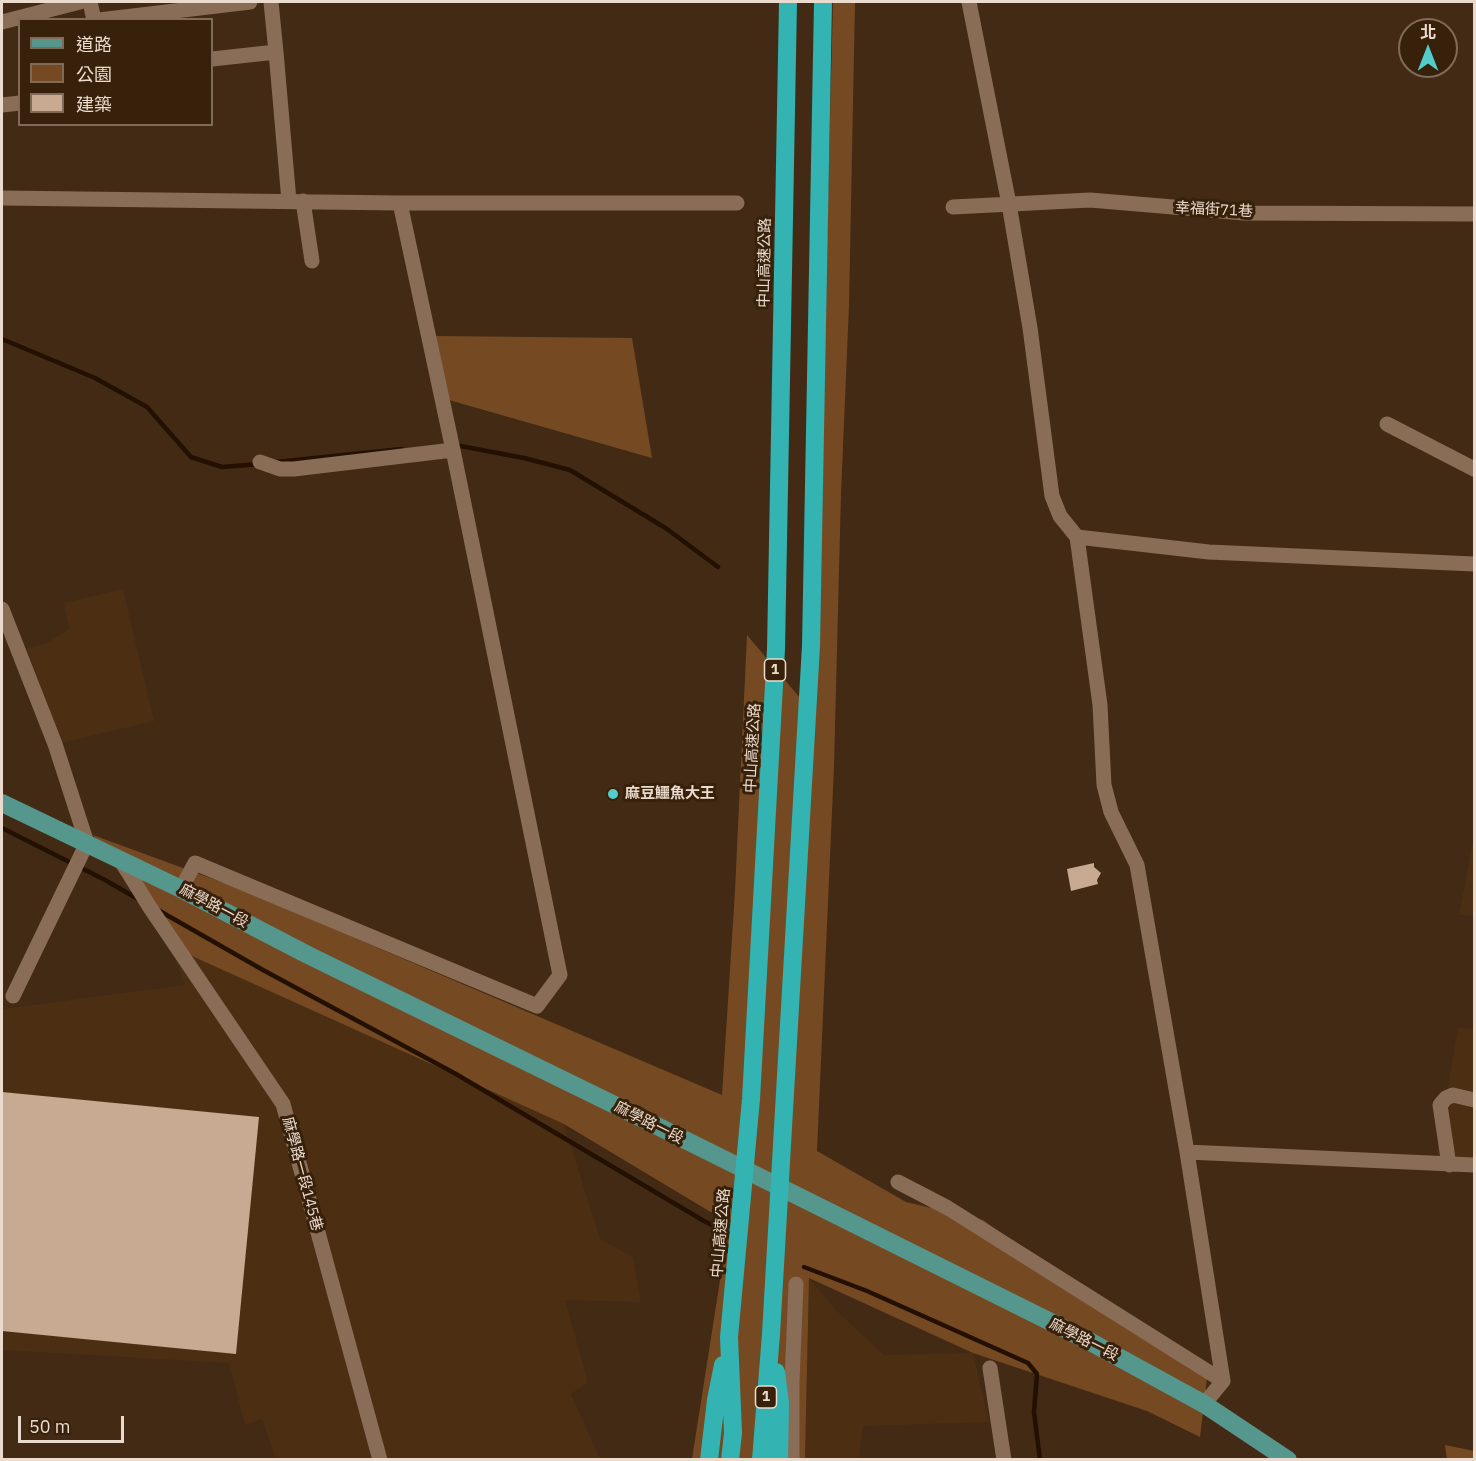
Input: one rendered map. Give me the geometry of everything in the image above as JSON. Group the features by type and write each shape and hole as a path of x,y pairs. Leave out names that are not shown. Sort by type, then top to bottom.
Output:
{"highway":[{"name":"中山高速公路","path":"730,1460 733,1433 729,1337 751,1100 776,649 788,2"},
{"name":"1","path":"761,1460 771,1334 811,646 824,2"},
{"path":"771,1334 780,1403 779,1460"},
{"path":"709,1460 716,1400 729,1337"}],"main road":[{"name":"麻學路一段","path":"2,803 181,889 217,909 1087,1340 1203,1404 1288,1460"}],"lane":[{"path":"2,22 80,2"},
{"path":"90,2 94,18"},
{"path":"116,18 250,2"},
{"path":"271,2 296,201 312,261"},
{"path":"969,2 1009,204 1030,328 1052,496 1060,516 1077,537 1100,705 1104,785 1111,812 1137,864 1187,1152 1223,1381 1203,1404"},
{"path":"213,58 276,52"},
{"path":"2,105 18,103"},
{"path":"2,198 400,203 738,203"},
{"name":"幸福街71巷","path":"953,207 1090,200 1235,212 1474,214"},
{"path":"181,889 195,863 537,1006 560,975 400,203"},
{"path":"1387,424 1474,469"},
{"path":"260,462 280,469 294,469 453,450"},
{"path":"1077,537 1209,552 1474,564"},
{"path":"2,609 55,744 87,843 13,996"},
{"name":"麻學路一段145巷","path":"120,859 283,1104 380,1460"},
{"path":"1449,1165 1440,1105 1446,1098 1453,1095 1474,1100"},
{"path":"1187,1152 1474,1165"},
{"path":"898,1182 948,1208 1223,1381"},
{"path":"792,1460 796,1284"},
{"path":"990,1368 1004,1460"}],"shaded area":[{"path":"123,589 154,721 61,743 27,648 48,643 69,629 64,603"},
{"path":"1474,836 1474,916 1459,915"},
{"path":"172,947 564,1124 600,1239 633,1257 641,1302 565,1300 588,1382 571,1394 600,1459 276,1459 262,1419 245,1425 229,1363 2,1350 2,1009 185,985"},
{"path":"1458,1027 1474,1029 1474,1165 1435,1165"},
{"path":"809,1278 837,1311 884,1355 973,1353 989,1422 863,1426 859,1459 805,1460"}],"green space":[{"path":"833,2 855,2 849,305 841,493 834,766 817,1151 906,1202 983,1220 1207,1378 1200,1437 1147,1411 973,1353 809,1278 805,1459 692,1459 729,1223 564,1124 172,947 93,835 240,889 722,1095 735,891 747,635 811,711 821,472"},
{"path":"433,336 632,338 652,458 449,400"},
{"path":"1445,1445 1474,1451 1474,1459 1447,1459"}],"building":[{"path":"1094,863 1094,867 1101,873 1097,880 1098,884 1071,891 1067,869"},
{"path":"2,1092 259,1117 236,1354 2,1331"}],"waterway":[{"path":"2,339 95,378 147,407 191,457 222,467 259,464"},
{"path":"455,445 524,458 570,470 667,529 718,567"},
{"path":"276,462 402,449"},
{"path":"2,828 138,899"},
{"path":"158,910 263,970 456,1074 718,1228"},
{"path":"804,1267 867,1291 1028,1363 1037,1374 1034,1412 1040,1460"}],"place":[{"name":"麻豆鱷魚大王","path":"613,794"}]}
